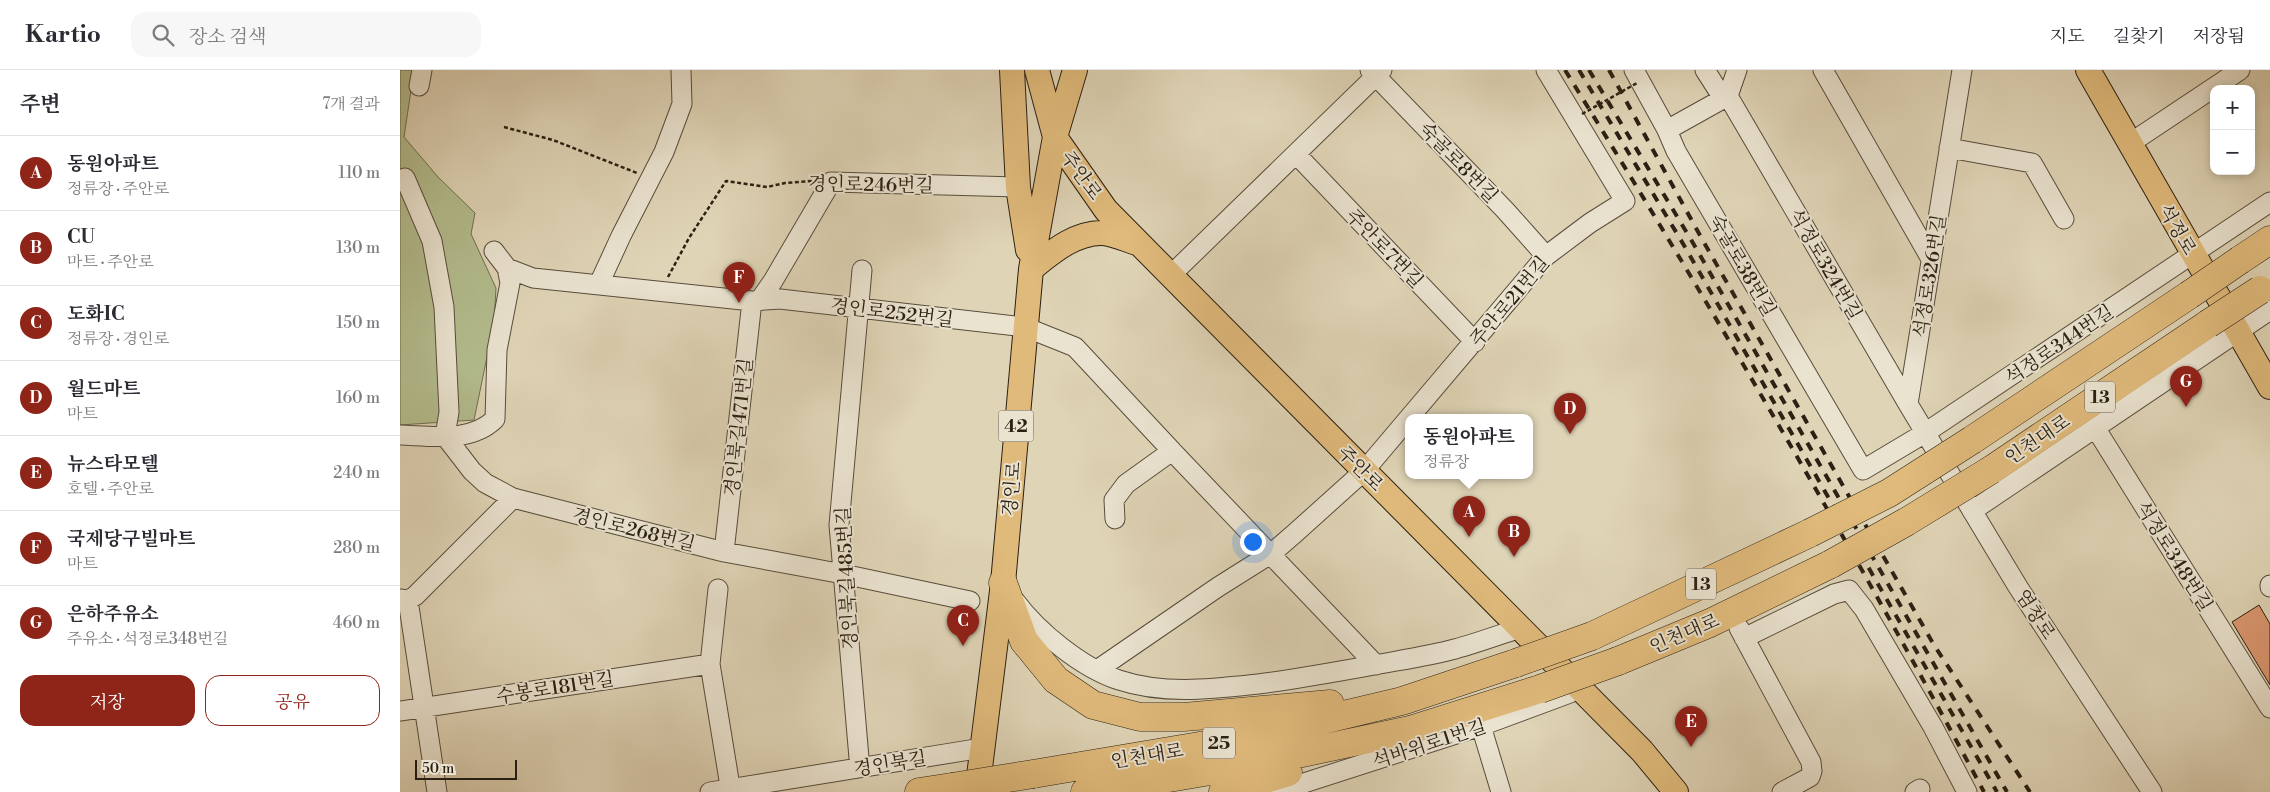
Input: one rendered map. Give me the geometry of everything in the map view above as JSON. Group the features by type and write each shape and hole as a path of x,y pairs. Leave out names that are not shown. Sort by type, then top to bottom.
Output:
{"highway":[{"name":"인천대로","path":"919,792 965,790 1033,774 1247,738 1402,700 1592,636 1810,533 1889,492 1972,440 2270,240"},
{"name":"인천대로","path":"1085,792 1246,765 1410,730 1540,689 1618,660 1730,613 1831,564 1906,522 1991,470 2208,324 2267,294"},
{"path":"1003,583 1024,641 1056,680 1093,705 1140,718 1184,717 1402,700"},
{"path":"1223,792 1318,763 1410,730"}],"main road":[{"path":"1012,70 1018,187 1031,269"},
{"name":"경인로","path":"965,790 982,748 1003,583 1031,269 1055,138 1037,70"},
{"path":"1055,138 1075,70"},
{"name":"석정로","path":"2088,70 2270,386"},
{"name":"주안로","path":"1055,138 1106,210 1642,751 1676,792"},
{"path":"1031,269 1059,246 1084,237 1103,234 1140,244"}],"street":[{"name":"주안로21번길","path":"1413,414 1546,256 1590,222 1624,201 1546,70"},
{"name":"석정로324번길","path":"1705,70 1719,92 1728,96 1925,433"},
{"path":"1667,130 1728,96 1737,70"},
{"path":"1823,70 1931,259"},
{"name":"석정로326번길","path":"1908,404 1962,70"},
{"path":"2129,144 2240,70"},
{"path":"600,284 664,152 682,104 678,71"},
{"path":"1171,275 1296,154 1376,72"},
{"name":"숙골로8번길","path":"1376,72 1546,256"},
{"name":"숙골로38번길","path":"1635,77 1667,130 1676,151 1856,459"},
{"path":"1949,148 2032,163 2064,219"},
{"name":"주안로7번길","path":"1296,154 1475,342"},
{"path":"405,178 432,241 444,307 449,412 445,436"},
{"name":"경인로246번길","path":"831,182 1018,187"},
{"path":"755,301 773,281 831,182"},
{"name":"석정로344번길","path":"1856,459 1864,470 1925,433 2270,202"},
{"path":"400,435 445,436 472,434 488,427 495,419 497,350 510,283 507,268 494,251"},
{"name":"경인로252번길","path":"507,268 533,278 755,301 780,299 1025,327 1076,347 1172,451 1272,553 1376,665"},
{"name":"경인북길485번길","path":"859,758 839,525 862,270"},
{"path":"1972,511 2238,332 2267,294"},
{"name":"경인북길471번길","path":"724,552 755,301"},
{"name":"주안로21번길","path":"1098,670 1218,586 1272,553 1364,471 1405,423"},
{"name":"석정로348번길","path":"2096,429 2270,708"},
{"name":"염창로","path":"1925,433 2018,587 2152,792"},
{"name":"경인로268번길","path":"445,436 472,471 485,483 513,498 724,552 970,601"},
{"path":"1115,519 1114,500 1126,484 1172,451"},
{"path":"437,792 424,707 404,600 415,596 513,498"},
{"path":"1003,583 1027,617 1078,659 1119,680 1154,688 1180,690 1213,689 1294,680 1455,649 1520,628"},
{"path":"718,589 710,664 730,780"},
{"path":"1744,638 1842,590 1849,590 1864,609 1933,727 1967,792"},
{"path":"1730,613 1811,762 1812,771 1810,777 1782,792"},
{"name":"수봉로181번길","path":"400,711 710,664"},
{"name":"석바위로1번길","path":"1276,792 1481,726 1580,688"},
{"path":"1481,726 1501,792"},
{"name":"경인북길","path":"710,792 982,748"}],"path":[{"path":"1582,114 1635,77"},
{"path":"504,127 553,140 651,177"},
{"name":"경인로246번길","path":"660,291 689,238 726,181 767,187 785,183 822,180 831,182"}],"green space":[{"path":"400,70 414,70 404,137 438,177 475,213 471,234 496,288 494,323 474,420 400,425"}],"building":[{"path":"2259,605 2270,624 2270,685 2232,622"}],"railway":[{"path":"1565,70 1674,248 1780,428 1884,609 1984,792"},
{"path":"1579,70 1685,247 1997,792"},
{"path":"1589,70 1693,243 2007,792"},
{"path":"1609,70 1702,239 1934,645 2030,792"}],"place":[{"name":"국제당구빌마트","path":"739,303"},
{"name":"은하주유소","path":"2186,407"},
{"name":"월드마트","path":"1570,434"},
{"name":"동원아파트","path":"1469,537"},
{"name":"CU","path":"1514,557"},
{"name":"도화IC","path":"963,646"},
{"name":"뉴스타모텔","path":"1691,747"}]}
